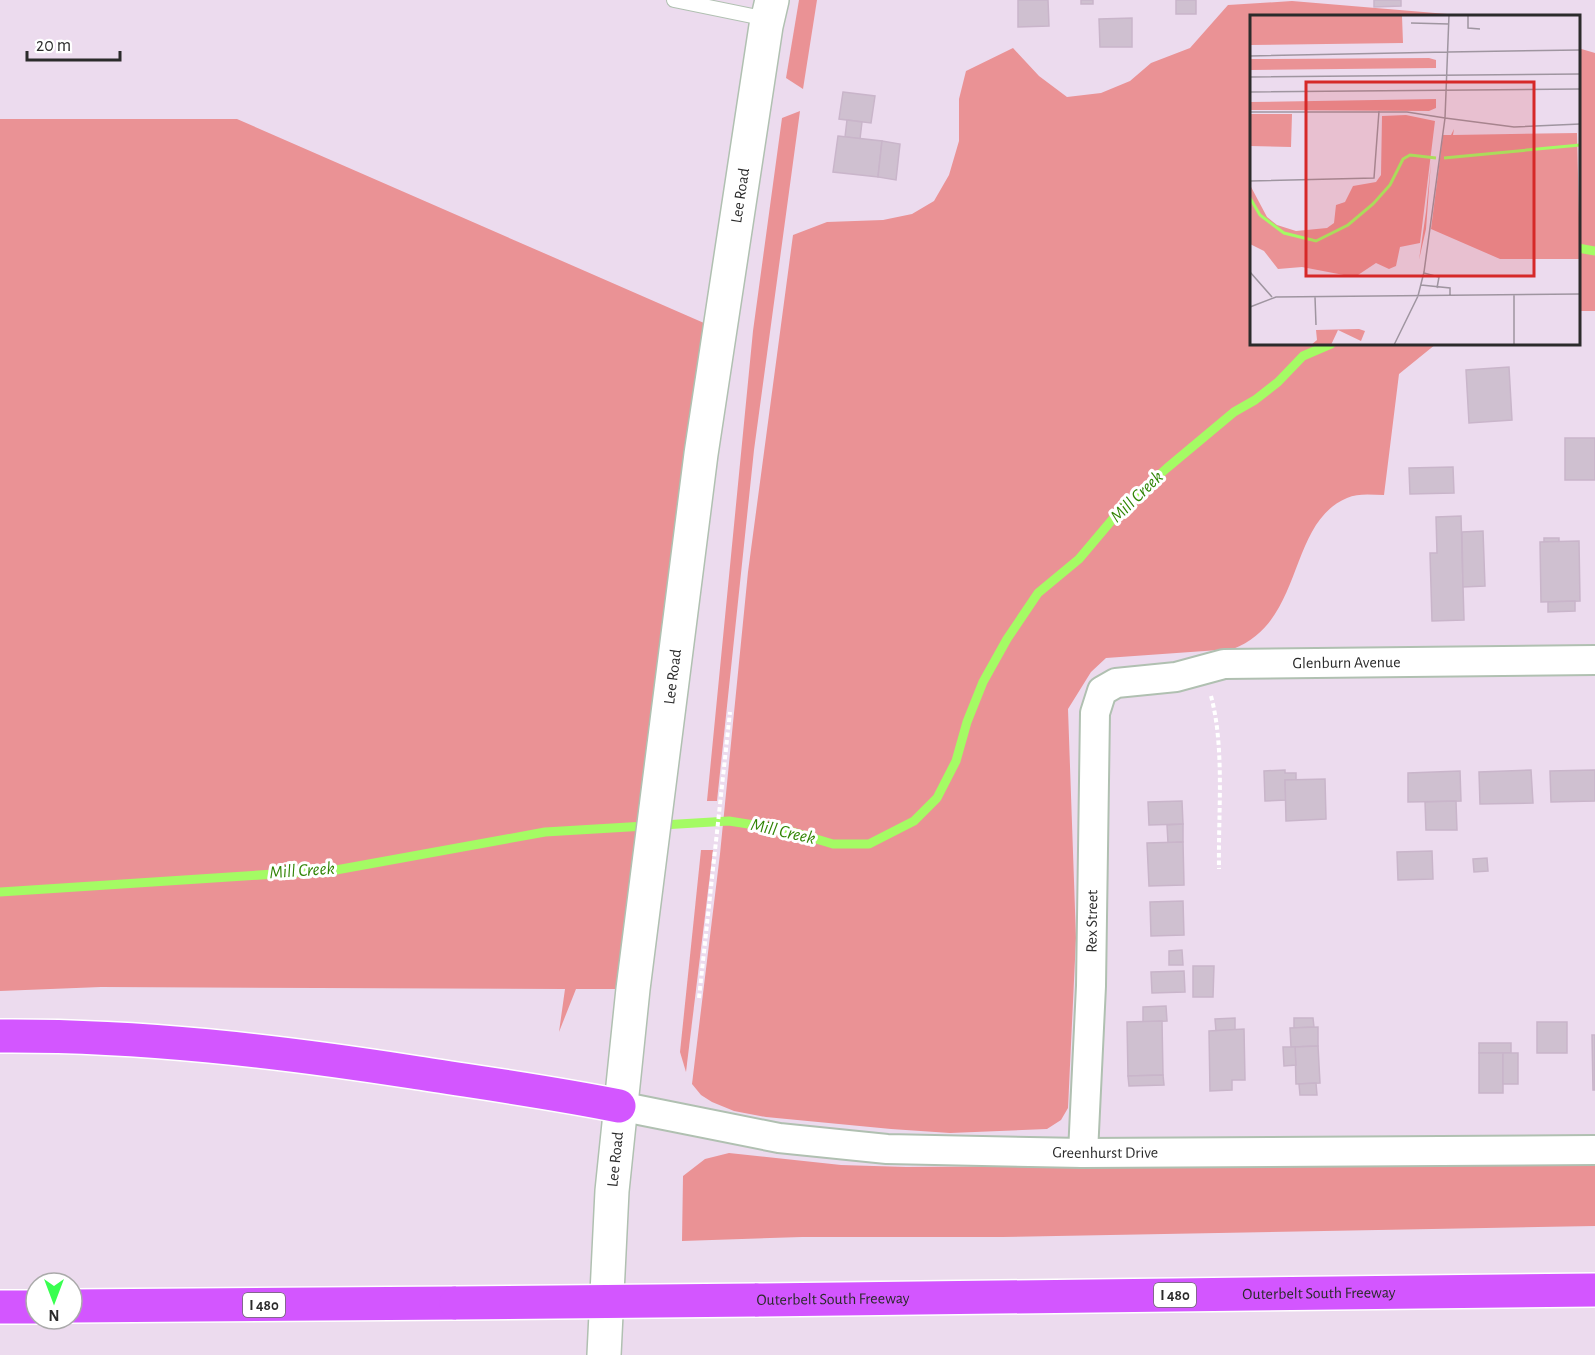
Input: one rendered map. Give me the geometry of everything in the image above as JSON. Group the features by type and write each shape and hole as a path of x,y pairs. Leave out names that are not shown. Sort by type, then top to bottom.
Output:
{"highway":[{"path":"0,1036 141,1040 283,1053 550,1092 619,1106"},
{"name":"Outerbelt South Freeway","path":"84,1306 1595,1290"},
{"path":"0,1307 24,1307"}],"main road":[{"name":"Lee Road","path":"604,1355 607,1269 619,1106 633,989 701,454 770,10"}],"street":[{"name":"Glenburn Avenue","path":"1102,691 1116,683 1199,671 1224,664 1595,660"},
{"name":"Rex Street","path":"1083,1153 1091,1000 1095,713 1102,691"},
{"name":"Greenhurst Drive","path":"619,1106 726,1130 836,1145 887,1149 1083,1153 1595,1150"}],"lane":[{"path":"674,0 770,10"}],"path":[{"path":"1199,671 1215,711 1219,869"},
{"path":"699,998 730,712"}],"shaded area":[{"path":"799,0 817,0 803,89 786,78"},
{"path":"1292,1 1459,15 1250,15 1250,345 1435,345 1399,374 1384,495 1351,496 1328,511 1314,528 1273,618 1256,636 1233,649 1106,658 1091,672 1068,709 1076,938 1068,1108 1061,1120 1047,1129 950,1133 766,1117 734,1111 712,1102 701,1095 692,1084 720,854 748,572 793,235 827,222 883,220 912,214 934,201 949,175 959,141 959,99 966,71 1013,48 1039,76 1067,97 1101,93 1130,81 1151,63 1190,48 1228,5"},
{"path":"1580,49 1595,53 1595,311 1580,311"},
{"path":"800,111 754,450 717,801 707,801 753,331 782,118"},
{"path":"0,119 237,119 720,330 633,989 576,989 559,1032 565,989 101,987 0,991"},
{"path":"701,850 713,850 686,1072 680,1052"},
{"path":"729,1153 841,1165 906,1167 1595,1163 1595,1226 1002,1237 802,1237 682,1241 683,1176 705,1159"}],"building":[{"path":"1018,0 1048,0 1049,26 1018,27"},
{"path":"1081,0 1093,0 1093,4 1081,4"},
{"path":"1176,0 1196,0 1196,14 1176,14"},
{"path":"1374,0 1401,0 1401,6 1374,7"},
{"path":"1132,18 1132,47 1100,47 1099,19"},
{"path":"843,92 875,96 871,123 839,119"},
{"path":"847,120 862,122 860,139 845,137"},
{"path":"838,136 882,141 878,177 833,172"},
{"path":"882,141 900,144 896,180 878,177"},
{"path":"1509,367 1512,420 1469,423 1466,370"},
{"path":"1565,438 1595,438 1595,480 1565,480"},
{"path":"1453,467 1454,493 1410,494 1409,468"},
{"path":"1461,516 1464,620 1432,621 1430,553 1437,553 1436,517"},
{"path":"1483,531 1485,586 1463,587 1462,532"},
{"path":"1544,538 1559,538 1559,542 1544,542"},
{"path":"1579,541 1580,601 1541,602 1540,542"},
{"path":"1575,601 1575,611 1548,612 1548,602"},
{"path":"1285,770 1285,773 1296,773 1296,780 1285,780 1286,800 1265,801 1264,771"},
{"path":"1531,770 1533,803 1480,804 1479,772"},
{"path":"1595,770 1595,801 1551,802 1550,771"},
{"path":"1460,771 1461,801 1408,802 1408,773"},
{"path":"1325,779 1326,819 1286,821 1285,780"},
{"path":"1182,801 1183,824 1149,825 1148,802"},
{"path":"1456,801 1457,830 1426,830 1425,802"},
{"path":"1183,824 1183,842 1168,843 1167,825"},
{"path":"1183,842 1184,885 1149,886 1147,843"},
{"path":"1432,851 1433,879 1398,880 1397,852"},
{"path":"1487,858 1488,871 1474,872 1473,859"},
{"path":"1183,901 1184,935 1151,936 1150,902"},
{"path":"1182,950 1183,965 1169,965 1169,951"},
{"path":"1193,966 1214,966 1213,997 1193,997"},
{"path":"1184,971 1185,992 1152,993 1151,972"},
{"path":"1166,1006 1167,1021 1143,1022 1143,1007"},
{"path":"1235,1018 1235,1030 1216,1031 1215,1019"},
{"path":"1294,1018 1313,1018 1314,1027 1294,1028"},
{"path":"1162,1021 1163,1075 1128,1076 1127,1022"},
{"path":"1537,1022 1567,1022 1567,1053 1537,1053"},
{"path":"1318,1027 1318,1046 1291,1047 1290,1028"},
{"path":"1244,1029 1245,1080 1232,1080 1232,1090 1210,1091 1209,1031"},
{"path":"1592,1035 1595,1035 1595,1090 1593,1090"},
{"path":"1479,1043 1511,1043 1511,1053 1479,1053"},
{"path":"1318,1046 1320,1083 1296,1084 1295,1047"},
{"path":"1283,1047 1295,1047 1296,1065 1284,1066"},
{"path":"1479,1053 1503,1053 1503,1093 1479,1093"},
{"path":"1503,1053 1518,1053 1518,1084 1503,1084"},
{"path":"1163,1075 1164,1085 1129,1086 1128,1076"},
{"path":"1316,1083 1317,1095 1300,1095 1299,1084"}],"waterway":[{"name":"Mill Creek","path":"1580,248 1595,251"},
{"name":"Mill Creek","path":"0,892 336,870 545,832 729,821 786,830 833,844 869,844 914,821 937,798 956,761 967,722 983,682 1007,639 1038,593 1079,559 1122,508 1167,468 1234,412 1255,400 1278,382 1303,356 1329,345"}]}
